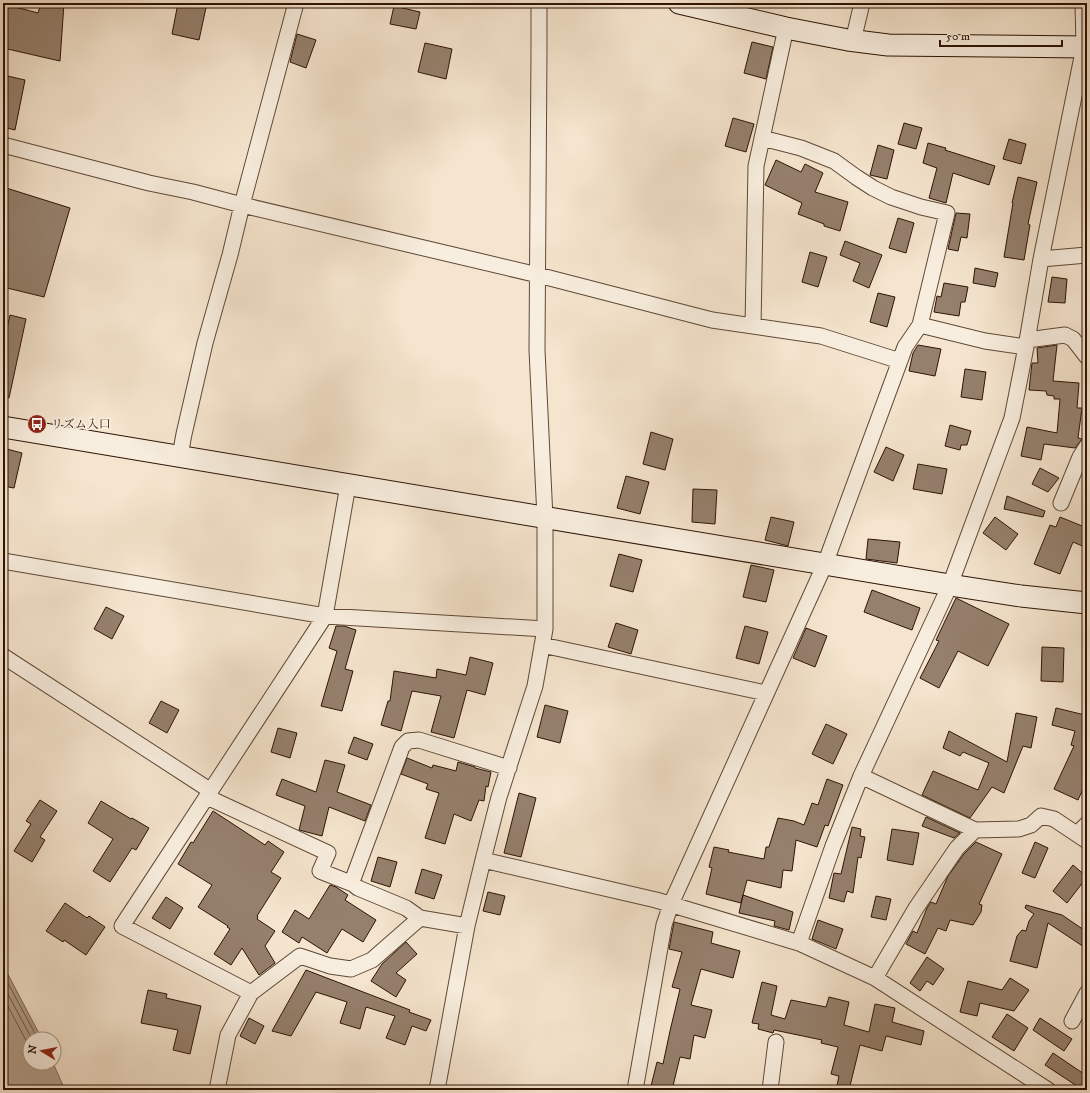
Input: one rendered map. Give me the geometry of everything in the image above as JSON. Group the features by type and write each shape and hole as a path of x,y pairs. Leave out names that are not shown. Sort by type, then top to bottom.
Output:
{"street":[{"path":"180,456 205,343 230,256 242,205 296,3"},
{"path":"437,1090 467,926 499,797 535,686 545,629 545,518 537,350 539,3"},
{"path":"679,3 786,28 853,41 888,45 1086,47"},
{"path":"853,41 862,3"},
{"path":"799,942 860,776 950,585 1012,418 1027,344 1041,259 1086,47 1083,3"},
{"path":"754,326 756,166 786,28"},
{"path":"635,1090 664,925 671,904 825,564 905,347 920,325 947,214 891,197 873,188 834,161 800,148 762,138"},
{"path":"3,145 149,183 193,192 538,275 712,320 821,336 900,360"},
{"path":"1041,259 1087,255"},
{"path":"920,325 985,341 1027,344 1065,335 1073,339 1087,357"},
{"path":"3,427 950,585 1021,596 1087,603"},
{"path":"1060,503 1080,457 1087,446"},
{"path":"251,993 122,926 325,616 348,485"},
{"path":"3,561 325,616 545,629"},
{"path":"542,645 766,693"},
{"path":"3,656 209,794 328,853 320,871 406,908 420,918 467,926"},
{"path":"353,884 353,879 402,747 408,741 418,740 509,768"},
{"path":"860,776 975,830 1019,829 1031,825 1041,816 1054,819 1084,833"},
{"path":"875,978 916,908 957,848 975,830"},
{"path":"483,860 671,904 799,942 875,978 1048,1090"},
{"path":"217,1090 228,1035 251,993 300,956 330,966 351,970 372,960 420,918"},
{"path":"1072,1021 1087,993"},
{"path":"770,1090 776,1042"}],"water":[{"path":"3,965 38,1031 22,1031 22,1071 57,1071 65,1090 3,1090"}],"building":[{"path":"41,3 64,3 60,61 3,48 3,26 8,5 38,13"},
{"path":"178,3 207,3 199,40 172,34"},
{"path":"394,6 420,12 416,29 390,24"},
{"path":"297,34 316,40 306,68 290,62"},
{"path":"752,42 773,47 766,79 744,73"},
{"path":"425,43 452,49 446,79 418,72"},
{"path":"3,75 25,80 15,130 3,127"},
{"path":"733,118 754,124 746,152 725,146"},
{"path":"904,123 922,128 916,149 898,144"},
{"path":"1009,139 1026,144 1021,164 1003,159"},
{"path":"928,143 995,166 989,185 953,173 946,203 929,198 937,168 923,163"},
{"path":"878,145 894,150 887,179 870,175"},
{"path":"776,160 801,172 805,164 823,173 815,192 848,202 840,231 824,226 824,224 798,214 802,203 765,185"},
{"path":"1018,177 1037,182 1028,224 1030,225 1024,260 1004,257 1012,203"},
{"path":"3,187 70,208 44,297 3,287"},
{"path":"956,213 970,214 967,238 961,237 958,251 948,249"},
{"path":"898,218 914,223 906,253 889,248"},
{"path":"845,241 882,255 869,288 853,281 860,263 840,255"},
{"path":"810,252 827,257 818,287 802,282"},
{"path":"975,268 998,273 995,287 973,283"},
{"path":"1052,277 1067,279 1065,303 1048,302"},
{"path":"944,283 968,287 965,302 961,302 959,316 934,312 937,296 941,297"},
{"path":"878,293 895,297 887,327 870,322"},
{"path":"10,315 26,319 9,398 3,397 3,348"},
{"path":"918,345 941,349 935,376 909,371 913,353"},
{"path":"1057,345 1053,381 1079,383 1077,408 1082,408 1078,438 1082,439 1075,448 1044,444 1041,460 1021,456 1027,427 1057,433 1060,399 1054,399 1054,396 1047,395 1046,391 1029,390 1032,363 1038,363 1037,348"},
{"path":"965,369 986,372 982,400 961,397"},
{"path":"950,425 971,431 967,445 961,445 960,450 945,446"},
{"path":"651,432 673,439 665,470 643,464"},
{"path":"886,447 904,455 893,481 874,472"},
{"path":"3,448 22,453 14,488 3,486"},
{"path":"918,464 947,469 942,494 913,489"},
{"path":"1040,468 1059,478 1048,492 1032,484"},
{"path":"626,476 649,482 640,514 617,508"},
{"path":"693,489 717,490 715,524 692,522"},
{"path":"1007,496 1045,511 1043,517 1004,509"},
{"path":"771,517 794,522 788,546 765,540"},
{"path":"995,517 1018,534 1006,550 983,533"},
{"path":"1060,517 1087,528 1087,548 1073,542 1060,574 1034,564 1050,525 1056,527"},
{"path":"868,539 900,542 897,563 866,559"},
{"path":"619,554 642,560 633,592 610,586"},
{"path":"751,565 774,570 766,602 743,597"},
{"path":"872,590 920,608 912,630 864,612"},
{"path":"956,598 1009,624 988,666 958,651 939,688 920,678 939,641 936,640"},
{"path":"106,607 124,616 112,639 94,629"},
{"path":"616,623 638,630 631,654 608,647"},
{"path":"336,626 344,626 356,630 345,669 353,671 342,711 321,706 337,651 329,648"},
{"path":"745,626 768,632 759,664 736,658"},
{"path":"806,628 827,636 815,667 793,658"},
{"path":"1042,647 1064,648 1063,682 1041,681"},
{"path":"470,657 493,663 485,695 467,690 454,738 431,732 441,696 412,691 401,731 381,725 388,701 390,701 394,671 436,678 437,669 466,675"},
{"path":"161,701 179,710 167,733 149,723"},
{"path":"545,705 568,711 560,743 537,737"},
{"path":"1056,708 1085,715 1082,727 1087,718 1087,780 1078,800 1054,789 1074,746 1071,745 1075,731 1052,725"},
{"path":"1016,713 1037,717 1031,748 1023,746 1004,793 992,787 970,818 922,795 933,771 978,790 989,763 963,752 960,756 943,748 949,731 1007,762"},
{"path":"826,724 847,734 833,764 812,754"},
{"path":"278,728 297,733 290,758 271,752"},
{"path":"354,737 373,744 367,760 348,753"},
{"path":"407,758 432,768 433,765 456,771 458,762 491,772 488,787 486,786 484,801 479,800 471,821 454,814 445,844 425,838 439,793 426,789 428,784 401,774"},
{"path":"325,760 345,765 337,792 371,805 365,821 329,807 322,836 299,830 305,806 276,795 282,779 316,792"},
{"path":"827,779 843,785 828,826 825,825 817,847 796,840 792,871 783,870 781,888 747,880 741,903 706,894 712,868 709,867 714,847 729,850 728,852 764,859 766,847 769,847 778,818 794,821 804,825 812,803 818,805"},
{"path":"519,793 536,798 521,857 504,853"},
{"path":"40,800 57,811 40,837 45,840 32,862 14,851 31,824 26,821"},
{"path":"101,801 149,828 136,850 132,848 110,882 93,871 113,839 88,823"},
{"path":"213,811 265,845 268,841 284,852 271,872 281,878 257,916 257,919 275,931 265,946 275,963 259,975 242,948 231,965 214,954 230,929 227,927 228,926 198,907 212,885 178,864 191,842 193,843"},
{"path":"926,817 960,833 954,838 922,826"},
{"path":"852,827 861,829 860,836 865,837 861,858 858,857 853,893 847,891 844,902 829,898 834,873 841,874"},
{"path":"892,829 919,833 913,865 887,860"},
{"path":"976,842 1002,854 979,904 982,905 981,912 973,925 950,920 946,931 938,928 925,954 906,944 913,931 917,933 931,902 936,904 948,876 964,854"},
{"path":"1035,842 1048,848 1035,878 1022,873"},
{"path":"378,857 397,862 390,887 371,881"},
{"path":"1073,865 1087,877 1067,903 1053,891"},
{"path":"422,869 442,875 434,899 415,893"},
{"path":"330,885 348,895 345,900 376,920 363,942 342,929 327,953 302,937 299,943 282,932 295,910 309,919"},
{"path":"488,892 505,896 500,915 483,911"},
{"path":"743,895 793,912 789,930 774,926 775,921 739,913"},
{"path":"876,896 891,899 886,920 871,917"},
{"path":"166,897 183,908 170,929 152,918"},
{"path":"65,903 87,918 89,916 105,927 86,955 64,940 63,942 46,931"},
{"path":"1026,905 1062,915 1087,932 1087,949 1048,923 1037,968 1010,961 1017,936 1022,930 1026,931 1029,921 1034,914 1025,908"},
{"path":"818,920 843,929 836,949 812,939"},
{"path":"674,922 713,932 711,943 740,951 733,978 701,969 691,1005 712,1010 705,1038 694,1035 690,1059 680,1057 672,1090 650,1090 657,1062 663,1064 680,989 672,987 682,952 669,949"},
{"path":"406,942 417,954 396,973 406,980 396,997 371,981 382,964"},
{"path":"927,957 944,969 933,985 927,981 920,991 910,983"},
{"path":"306,970 410,1010 409,1012 431,1020 426,1031 412,1026 405,1045 386,1038 395,1016 366,1007 360,1029 340,1023 347,1002 316,992 291,1036 272,1031"},
{"path":"1010,978 1029,990 1014,1011 980,1003 977,1016 960,1012 968,981 1002,990"},
{"path":"762,982 777,986 771,1015 785,1019 791,1000 826,1007 829,997 849,1002 844,1025 869,1032 875,1004 895,1008 892,1022 924,1031 921,1045 886,1036 882,1051 860,1045 849,1090 836,1090 839,1076 831,1074 838,1047 821,1043 822,1040 774,1030 773,1033 758,1029 759,1024 752,1023"},
{"path":"148,990 167,994 166,998 201,1006 190,1054 173,1050 178,1030 141,1023"},
{"path":"1007,1014 1028,1028 1014,1051 992,1037"},
{"path":"249,1018 264,1026 255,1044 240,1036"},
{"path":"1040,1018 1072,1039 1064,1051 1033,1030"},
{"path":"1053,1053 1087,1076 1087,1090 1083,1090 1045,1065"}],"place":[{"name":"リズム入口","path":"37,424"}]}
